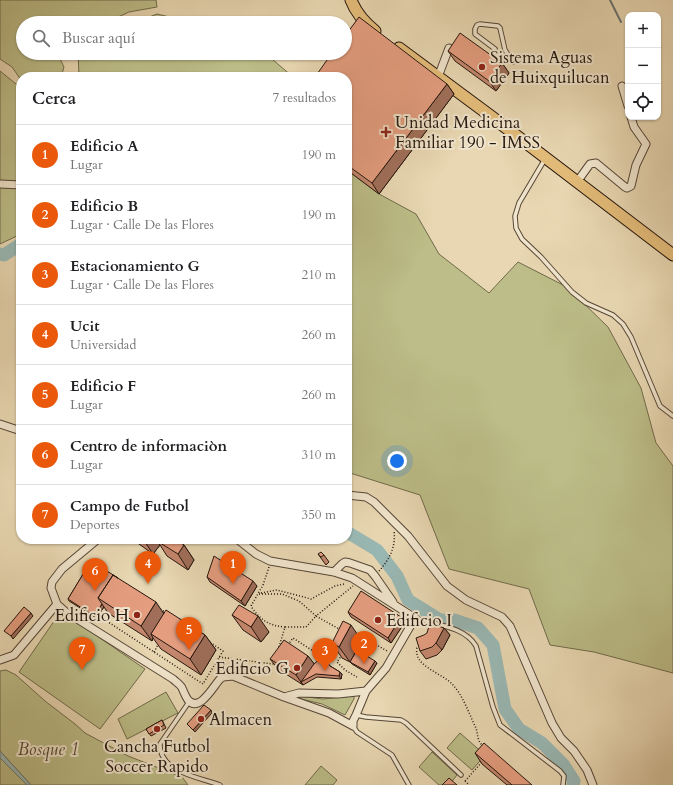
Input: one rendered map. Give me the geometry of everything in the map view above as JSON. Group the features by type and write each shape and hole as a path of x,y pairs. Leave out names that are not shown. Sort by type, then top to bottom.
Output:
{"main road":[{"path":"351,0 367,25 438,77 446,87 545,158 673,255"}],"street":[{"path":"438,77 449,48"},
{"path":"622,86 625,96"},
{"path":"577,182 590,164 596,163 625,187 627,188 631,186 636,165 646,144 634,127 632,120"},
{"path":"0,184 16,185"},
{"path":"0,424 16,429"},
{"path":"352,496 366,497 374,502 408,536 447,586 466,600 502,617 510,626 552,723 561,738 574,751 587,770 593,785"},
{"path":"92,544 56,576 52,582 51,588 57,604 81,621 173,679 182,687 189,702 194,704 198,703 204,699 220,679 223,677 233,676 284,697 329,712 353,726"},
{"path":"243,544 256,554 270,561 334,572 360,582 415,618 386,668 366,691 352,721 353,726"},
{"path":"334,572 345,562 370,570 397,607"},
{"path":"0,660 14,655 57,604"},
{"path":"284,697 300,694 338,694 366,691"}],"lane":[{"path":"495,50 476,34 475,29 477,25 498,26 500,28 506,53 513,62"},
{"path":"545,158 519,203 515,216 516,228 522,239 541,257 572,292 586,303 613,315 623,324 660,406 673,416"},
{"path":"415,618 450,627 468,637 473,642 476,646 497,721 500,725 560,771 564,776 563,785"},
{"path":"189,702 160,744 160,751 163,758 176,770 220,785"},
{"path":"356,714 366,718 401,720 461,775"},
{"path":"353,726 357,732 392,755 410,785"}],"path":[{"path":"382,568 392,550 395,540 392,521"},
{"path":"270,561 269,568 259,594 251,606 257,615 274,626 306,627 316,616 360,582"},
{"path":"259,594 277,590 311,599 335,586 360,582"},
{"path":"122,584 223,651 203,684 154,652 102,618 122,584"},
{"path":"259,594 282,594 299,600 316,616 344,632"},
{"path":"279,648 285,627"},
{"path":"352,636 355,632 390,652"},
{"path":"285,650 293,638 325,658"},
{"path":"154,652 162,639"},
{"path":"420,647 417,648 416,652 422,664 450,682 456,688 476,730 478,739 485,749"},
{"path":"345,649 337,662 345,670 357,677"},
{"path":"219,657 273,664 275,659"},
{"path":"469,785 465,781 484,759"}],"green space":[{"path":"0,0 156,0 157,7 129,12 120,16 16,16 16,60 60,60 64,67 62,72 16,73 12,67 0,59"},
{"path":"157,14 165,16 152,16"},
{"path":"78,60 273,60 287,72 79,72"},
{"path":"0,71 16,84 16,236 0,244"},
{"path":"352,174 379,194 416,214 439,254 489,293 518,262 567,287 608,327 641,388 656,443 673,466 673,673 594,652 550,645 529,589 449,569 420,495 352,474"},
{"path":"61,611 145,669 100,729 19,672"},
{"name":"Bosque 1","path":"6,670 16,675 45,701 85,733 128,756 182,777 188,785 31,785 0,751 0,671"},
{"path":"166,692 178,713 127,739 118,719"},
{"path":"300,696 323,699 354,696 354,699 345,715 322,704 293,697"},
{"path":"460,733 485,755 472,770 447,748"},
{"path":"432,752 457,775 449,785 439,785 419,767"},
{"name":"Bosque 1","path":"0,758 27,785 0,785"},
{"path":"321,766 337,780 333,785 305,785"}],"water":[{"path":"0,751 31,785 27,785 0,758"}],"building":[{"name":"Unidad Medicina Familiar 190 - IMSS","path":"359,17 447,84 372,183 352,169 352,72 319,72 327,60 352,60 352,26"},
{"name":"Sistema Aguas de Huixquilucan","path":"460,33 502,63 489,81 448,51"},
{"path":"162,544 182,544 184,545 178,554"},
{"path":"321,552 324,555 321,557 318,554"},
{"path":"214,556 253,581 241,601 207,577"},
{"path":"91,561 118,578 113,575 98,598 102,604 94,616 68,599"},
{"path":"113,575 156,602 141,626 98,598"},
{"name":"Edificio I","path":"361,591 401,617 388,638 348,612"},
{"path":"239,605 258,616 251,627 232,615"},
{"path":"24,607 31,613 11,636 4,631"},
{"path":"166,610 205,635 190,659 151,634"},
{"path":"343,621 351,625 339,647 332,643"},
{"path":"430,623 444,628 436,643 432,647 420,651 416,638 427,633"},
{"path":"284,640 308,656 296,675 270,659"},
{"path":"357,650 375,661 368,672 350,662"},
{"path":"323,656 330,666 340,672 339,676 316,674 301,682 314,664"},
{"name":"Almacen","path":"204,705 211,710 193,730 187,724"},
{"path":"162,720 164,725 149,734 146,729"},
{"path":"484,743 532,785 512,785 475,753"},
{"path":"449,778 457,785 442,785"}],"waterway":[{"path":"610,0 621,22"},
{"path":"0,254 4,255 16,247"},
{"path":"352,535 377,550 397,576 408,600 440,620 454,620 478,628 493,645 505,709 519,729 542,743 563,764 574,781 573,785"}],"place":[{"name":"Sistema Aguas de Huixquilucan","path":"482,67"},
{"name":"Unidad Medicina Familiar 190 - IMSS","path":"386,132"},
{"name":"Ucit","path":"148,584"},
{"name":"Edificio A","path":"233,584"},
{"name":"Centro de informaciòn","path":"95,591"},
{"name":"Edificio H","path":"137,615"},
{"name":"Edificio I","path":"378,620"},
{"name":"Edificio F","path":"189,650"},
{"name":"Edificio B","path":"364,664"},
{"name":"Edificio G","path":"297,668"},
{"name":"Campo de Futbol","path":"82,670"},
{"name":"Estacionamiento G","path":"325,671"},
{"name":"Almacen","path":"201,719"},
{"name":"Cancha Futbol Soccer Rapido","path":"157,729"}]}
